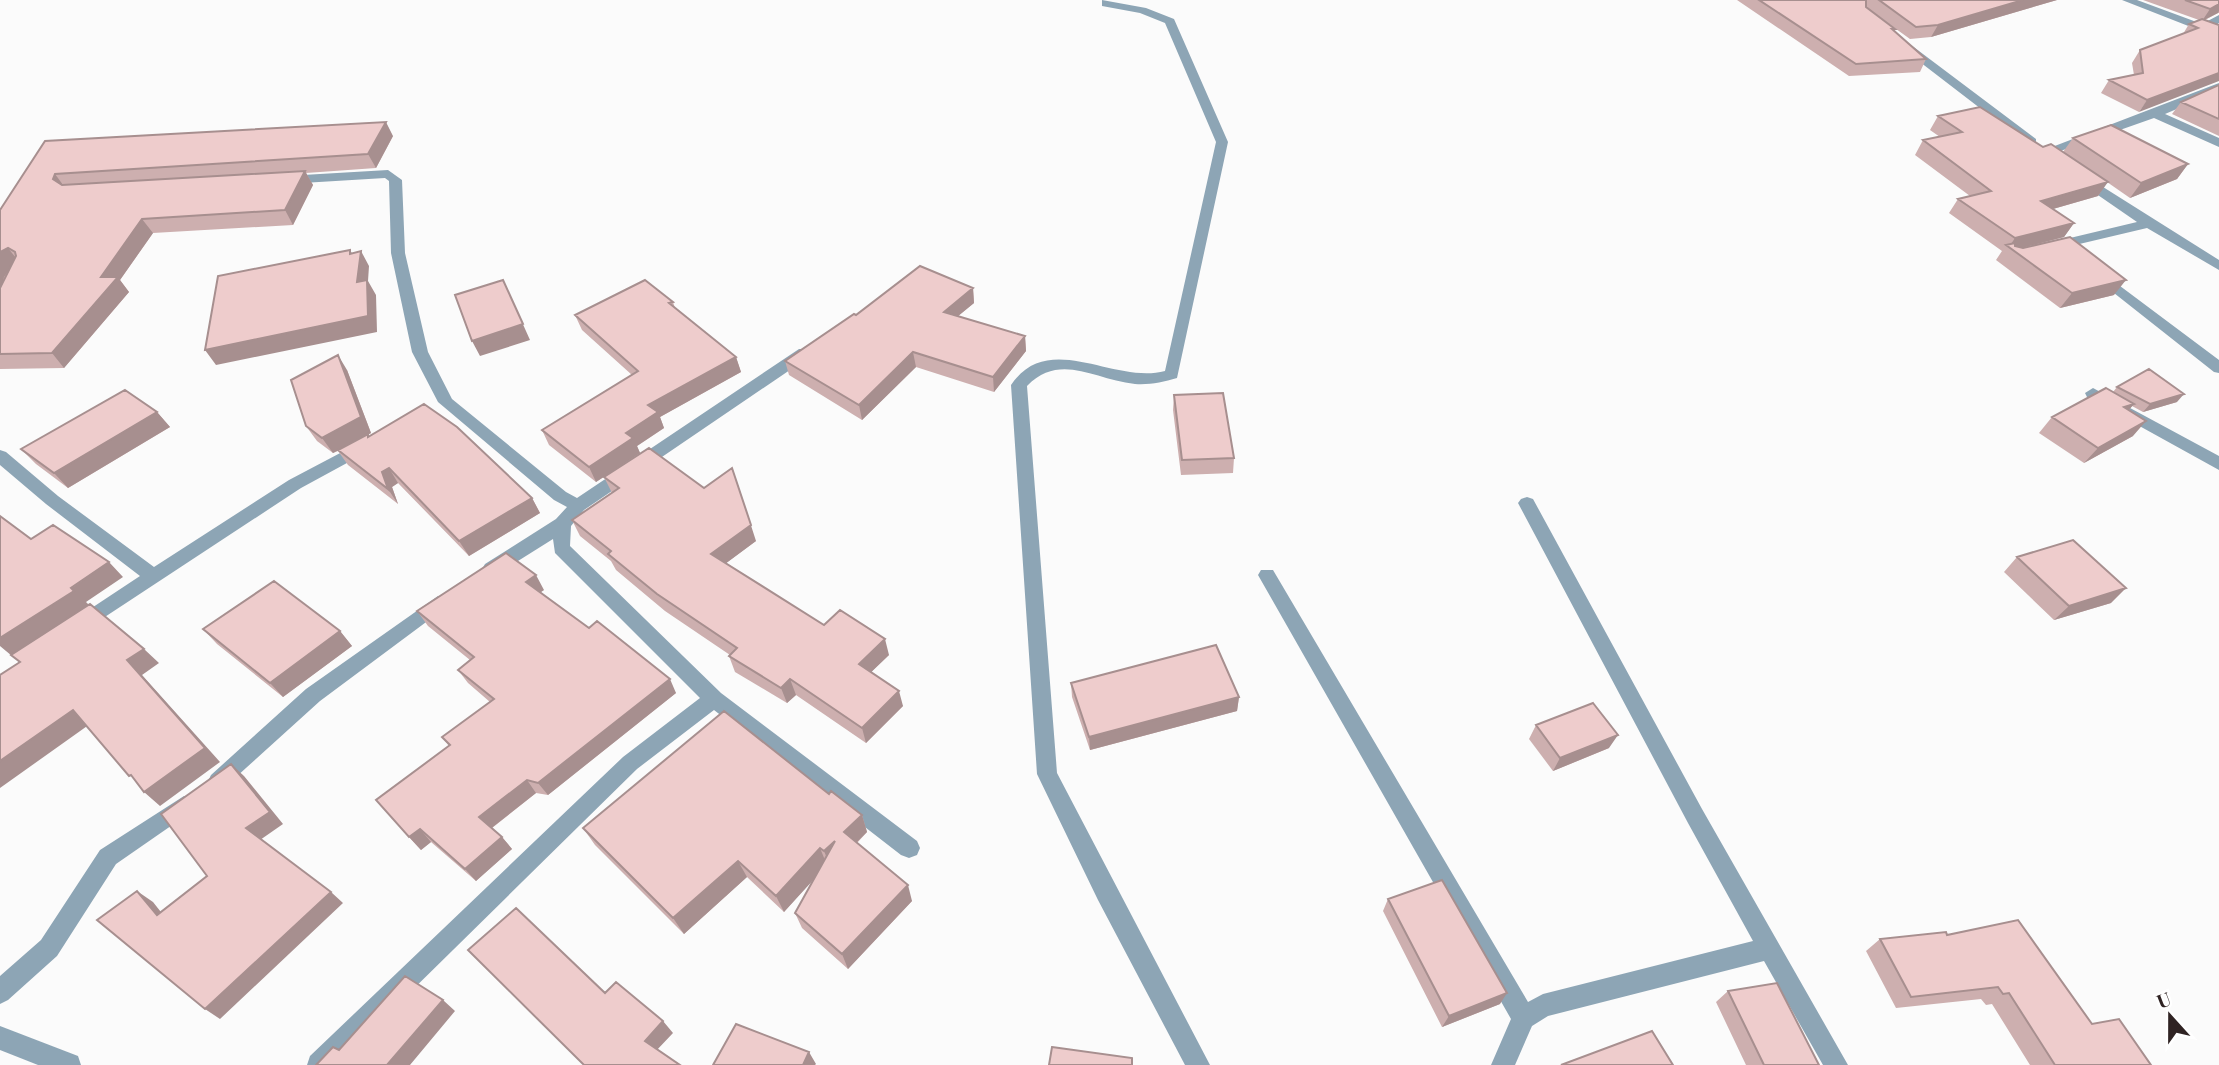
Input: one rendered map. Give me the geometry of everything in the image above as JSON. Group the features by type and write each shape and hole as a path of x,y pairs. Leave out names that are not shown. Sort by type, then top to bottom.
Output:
{"street":[{"path":"1107,0 1107,4 1142,10 1170,21 1222,142 1172,374 1158,381 1138,381 1055,363 1027,372 1019,386 1047,775 1106,893 1198,1065"},
{"path":"2127,0 2219,35"},
{"path":"2206,29 2207,25 2219,18"},
{"path":"1897,39 2056,160 2149,223 2219,266"},
{"path":"2056,160 2219,87"},
{"path":"2155,114 2219,143"},
{"path":"265,181 388,174 395,180 398,253 420,352 440,405 560,496 579,506"},
{"path":"2037,250 2149,223"},
{"path":"2062,244 2219,368"},
{"path":"0,992 49,948 108,857 215,783 313,695 424,612 562,524 579,506 821,341"},
{"path":"2093,393 2219,464"},
{"path":"66,634 295,484 376,440"},
{"path":"0,456 52,500 154,577"},
{"path":"1527,503 1695,816 1836,1065"},
{"path":"562,524 561,548 714,699 909,848"},
{"path":"1267,575 1524,1018"},
{"path":"319,1065 631,764 714,699"},
{"path":"1503,1065 1524,1018 1543,1006 1770,948"},
{"path":"0,1038 68,1065"}],"building":[{"path":"1759,0 1866,0 1866,7 1895,29 1892,29 1926,59 1856,64"},
{"path":"1879,0 2023,0 1938,25 1916,27"},
{"path":"2185,0 2219,0 2219,4 2210,9"},
{"path":"2202,19 2219,25 2219,73 2147,100 2109,80 2143,73 2140,50 2198,28 2189,24"},
{"path":"2219,85 2219,119 2181,102"},
{"path":"1980,107 2043,147 2051,144 2108,182 2041,201 2074,223 2015,238 1958,199 1991,191 1923,140 1962,132 1938,116"},
{"path":"386,122 368,154 55,174 53,179 62,185 305,171 285,210 142,219 101,277 118,277 52,353 0,354 0,288 16,256 15,252 8,248 0,252 0,210 45,141"},
{"path":"2111,125 2188,164 2141,183 2073,138"},
{"path":"2070,237 2126,280 2072,293 2006,245 2015,243 2015,246 2023,248"},
{"path":"350,250 350,254 361,251 357,282 367,280 368,316 205,350 218,276"},
{"path":"920,266 973,288 944,312 1025,336 993,377 913,352 859,405 785,361 856,315"},
{"path":"503,280 523,324 472,341 455,295"},
{"path":"645,280 736,357 648,405 658,412 626,433 633,438 589,467 542,430 638,371 575,315"},
{"path":"338,355 361,417 322,438 306,426 291,380"},
{"path":"2149,369 2184,394 2150,404 2117,387"},
{"path":"2106,388 2134,404 2124,407 2146,421 2098,448 2052,417"},
{"path":"125,390 157,412 54,473 21,449"},
{"path":"1223,393 1234,458 1182,460 1174,395"},
{"path":"424,404 457,427 532,498 459,541 389,468 382,472 388,489 338,450 368,434 368,437"},
{"path":"649,448 704,488 732,468 751,525 711,554 824,625 840,610 885,639 859,664 899,691 862,728 790,679 781,688 729,656 737,648 657,594 608,554 611,551 572,520 619,488 604,477"},
{"path":"0,516 31,539 53,525 109,562 71,588 74,591 0,638"},
{"path":"2073,540 2126,588 2069,606 2017,557"},
{"path":"506,553 536,575 526,582 589,628 597,621 670,679 538,783 527,780 479,817 502,837 465,869 420,829 409,837 376,800 450,745 442,737 494,699 458,670 474,657 417,611"},
{"path":"274,581 340,631 270,683 203,629"},
{"path":"90,604 144,649 127,660 205,748 144,792 73,710 0,761 0,675 20,662 11,655"},
{"path":"1216,645 1239,697 1089,737 1071,683"},
{"path":"1593,703 1618,735 1560,758 1536,725"},
{"path":"724,711 829,794 831,791 862,815 844,832 908,885 842,954 795,913 835,841 824,851 820,848 776,896 738,861 673,918 583,828"},
{"path":"231,764 270,812 246,828 331,892 205,1009 97,920 137,891 157,915 207,876 161,814"},
{"path":"1442,880 1507,993 1449,1016 1388,899"},
{"path":"516,908 605,993 616,982 663,1021 645,1041 680,1065 584,1065 468,950"},
{"path":"2018,920 2092,1024 2119,1019 2151,1065 2055,1065 2009,993 2003,994 1998,987 1911,997 1880,939 1946,932 1947,935"},
{"path":"405,976 443,1000 387,1065 316,1065 333,1047 339,1050"},
{"path":"1777,983 1819,1065 1764,1065 1728,991"},
{"path":"736,1024 809,1052 803,1065 713,1065"},
{"path":"1652,1031 1673,1065 1561,1065"},
{"path":"1052,1047 1132,1058 1132,1065 1049,1065"}]}
